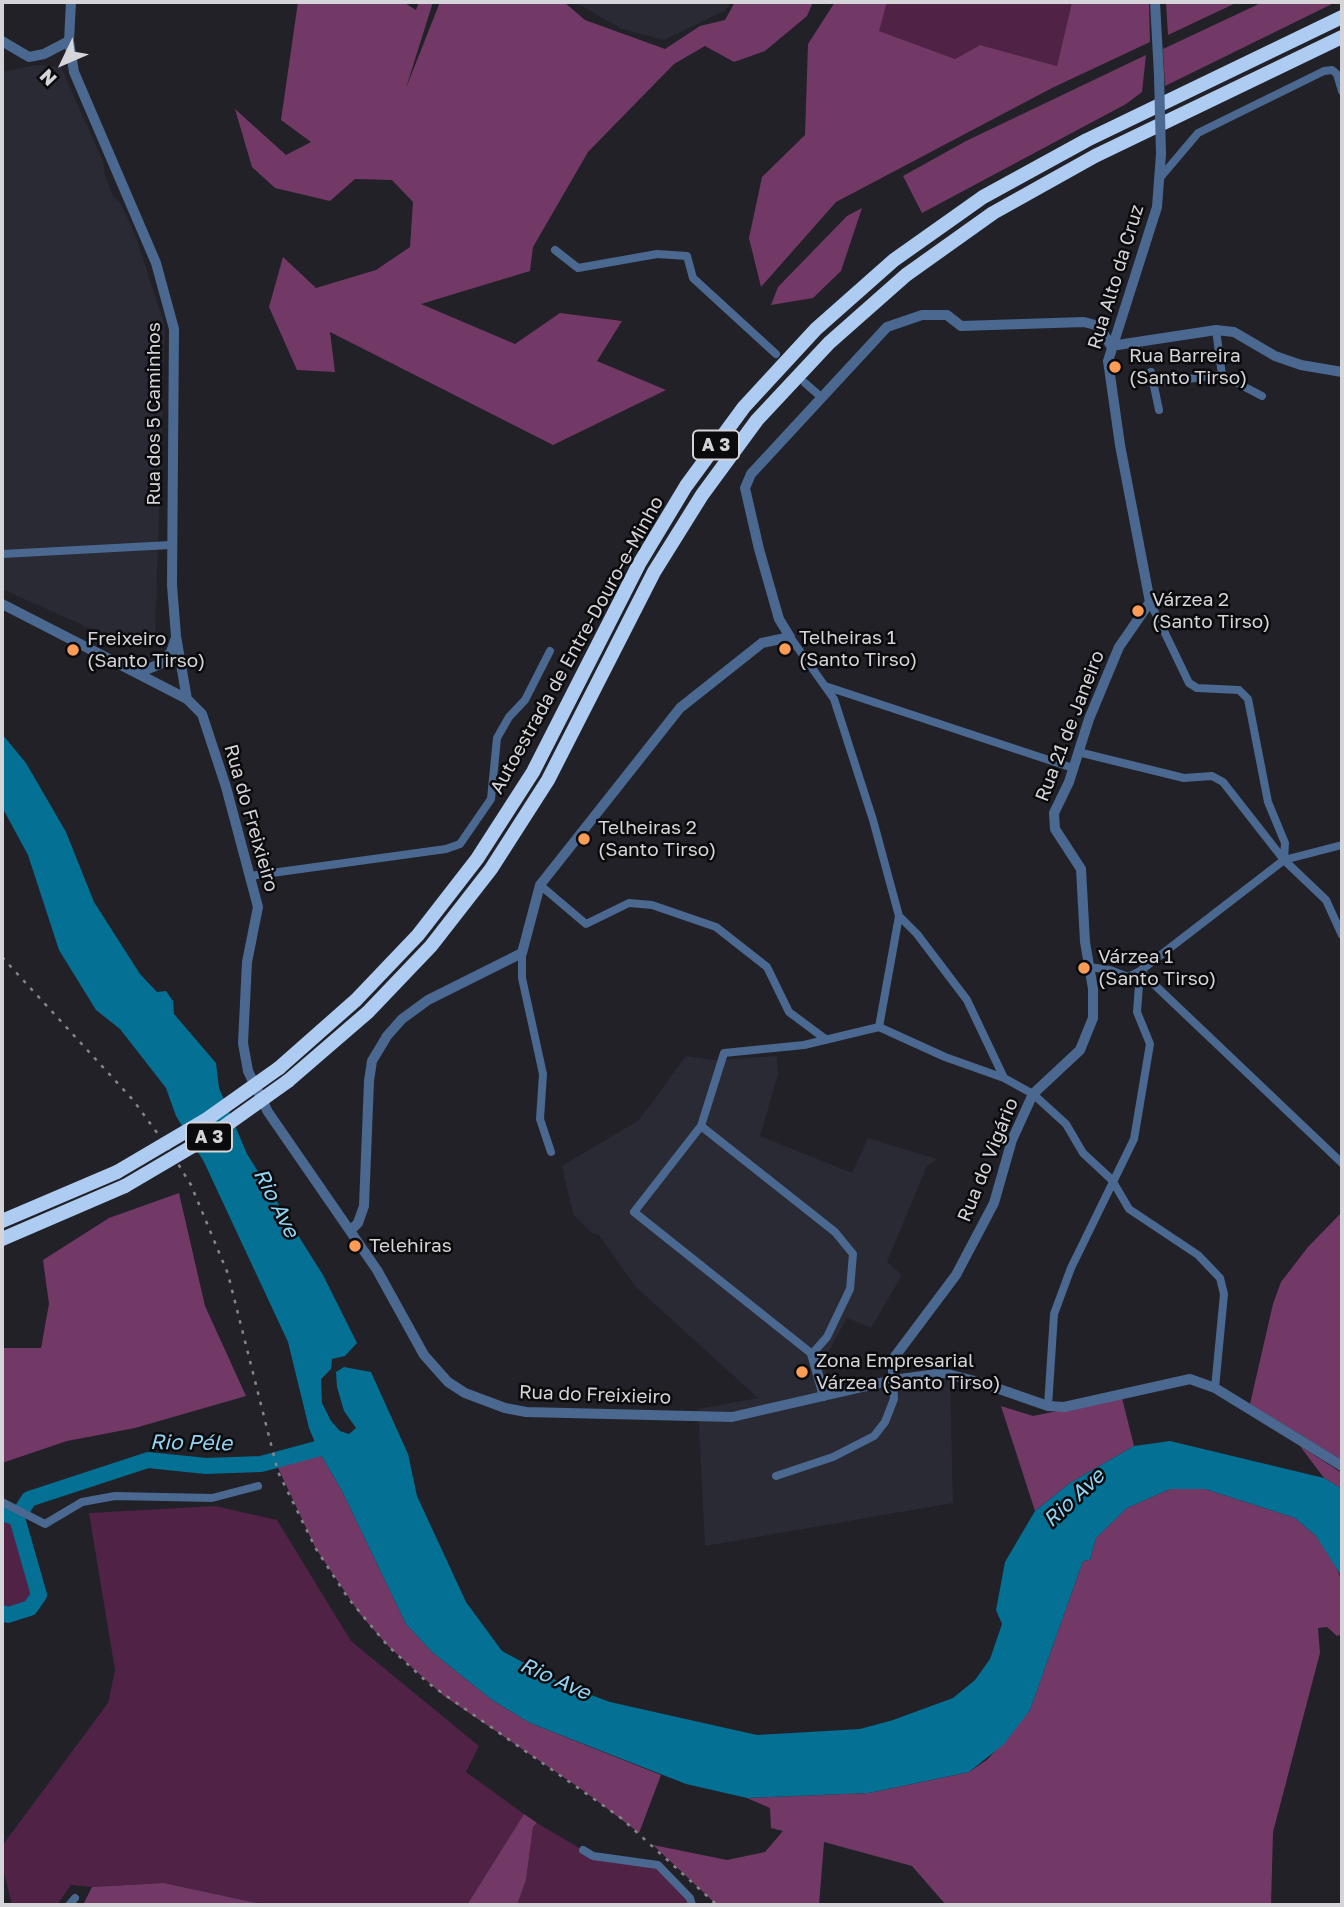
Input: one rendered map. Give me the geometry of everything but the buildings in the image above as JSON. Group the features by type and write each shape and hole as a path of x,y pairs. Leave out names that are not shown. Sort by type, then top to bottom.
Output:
{"highway":[{"name":"Autoestrada de Entre-Douro-e-Minho","path":"2,1221 117,1172 207,1119 278,1068 356,1000 409,944 477,859 533,772 639,564 686,486 744,407 816,329 894,260 983,197 1087,140 1342,17"},
{"name":"Autoestrada de Entre-Douro-e-Minho","path":"2,1239 125,1186 215,1133 288,1081 377,1003 431,946 491,869 548,780 654,572 702,495 757,420 829,343 906,275 993,213 1095,156 1342,37"}],"street":[{"name":"Rua dos 5 Caminhos","path":"71,2 69,41 78,85 156,263 174,329 171,545 176,636 187,699"},
{"name":"Rua Alto da Cruz","path":"1150,601 1108,373 1111,346 1157,207 1161,154 1155,2"},
{"path":"2,41 29,57 44,54 69,41"},
{"path":"44,54 71,59"},
{"path":"1159,179 1198,133 1324,71 1332,70 1337,74 1342,91"},
{"path":"555,250 578,268 657,254 687,256 693,278 776,354"},
{"path":"879,1027 899,916 873,820 834,699 779,618 745,488 751,474 887,327 922,314 947,315 961,326 1084,322 1098,326 1111,346 1216,330 1234,332 1275,356 1301,365 1342,372"},
{"path":"1216,330 1222,375"},
{"path":"1151,372 1158,410"},
{"path":"1153,383 1222,375 1262,396"},
{"path":"805,383 821,397"},
{"path":"2,554 171,545"},
{"path":"1150,601 1189,683 1197,688 1239,690 1248,699 1268,802 1285,843 1284,860"},
{"name":"Rua 21 de Janeiro","path":"1033,1094 1080,1050 1093,1018 1081,869 1055,829 1054,813 1119,647 1150,601"},
{"path":"2,604 187,699"},
{"path":"138,673 160,664 172,652 176,636"},
{"path":"551,1152 540,1119 543,1074 522,978 522,953 540,886 680,708 762,643 790,637"},
{"path":"250,876 446,849 460,844 491,799 497,738 509,717 525,700 551,651"},
{"path":"825,686 1073,768"},
{"name":"Rua do Freixieiro","path":"187,699 202,714 208,729 258,907 247,961 243,1043 248,1071 268,1112 377,1270 424,1355 448,1382 485,1402 526,1412 732,1417 893,1380 944,1373 982,1382 1048,1406 1089,1404 1191,1379 1214,1388 1342,1466"},
{"path":"1078,752 1184,778 1212,776 1229,789 1284,860 1326,900 1342,935"},
{"path":"1090,967 1110,970 1128,977 1140,971 1284,860 1342,845"},
{"path":"540,886 586,924 629,903 673,911 716,927 767,967 789,1012 824,1038"},
{"path":"899,916 917,934 967,1000 1004,1078"},
{"path":"350,1231 358,1223 364,1206 372,1061 387,1036 401,1019 428,1000 522,953"},
{"path":"1140,971 1342,1163"},
{"path":"1048,1406 1054,1314 1071,1268 1134,1139 1150,1044 1137,1012 1140,971"},
{"path":"824,1396 812,1354 635,1212 701,1125 724,1053 804,1045 824,1038 879,1027 945,1057 1004,1078 1033,1094 1066,1124 1083,1153 1112,1180 1129,1209 1198,1255 1220,1279 1224,1294 1214,1388"},
{"name":"Rua do Vigário","path":"776,1476 833,1457 874,1436 886,1422 894,1399 893,1359 956,1275 995,1203 1012,1140 1033,1094"},
{"path":"701,1125 835,1232 853,1254 850,1289 827,1337 812,1354"},
{"path":"2,1502 45,1524 82,1502 115,1496 212,1498 258,1486"},
{"path":"583,1850 593,1856 658,1865 691,1898 692,1905"}],"shaded area":[{"path":"298,2 403,2 416,10 419,2 433,2 406,88 440,2 564,2 585,20 665,49 700,26 725,20 735,2 813,2 807,16 765,51 734,62 705,46 674,64 588,152 533,247 530,271 421,304 515,344 560,313 622,321 597,361 666,390 553,445 330,332 335,372 297,370 269,307 283,257 316,288 376,270 410,247 413,202 392,180 355,179 330,201 275,188 252,167 235,109 286,155 311,142 281,120"},
{"path":"575,2 731,2 726,10 664,40 622,29"},
{"path":"835,2 887,2 879,31 955,59 980,45 1057,66 1072,2 1149,2 1150,42 1052,88 836,202 761,287 749,238 762,177 805,135 808,44"},
{"path":"887,2 1072,2 1057,66 980,45 955,59 878,31"},
{"path":"1166,2 1238,2 1168,35"},
{"path":"1263,2 1336,2 1165,86 1163,49"},
{"path":"1146,55 1142,92 1126,104 922,213 903,176 966,141"},
{"path":"37,65 61,67 104,164 104,173 113,196 121,204 136,237 165,326 155,638 134,648 2,589 2,72"},
{"path":"862,208 841,271 813,298 771,305 778,287 847,216"},
{"path":"686,1056 713,1060 777,1056 778,1075 760,1136 852,1173 868,1138 937,1159 927,1166 887,1262 902,1275 871,1328 847,1318 825,1358 826,1372 848,1394 900,1383 950,1380 953,1503 705,1546 698,1409 758,1398 635,1286 599,1235 592,1233 573,1214 562,1166 639,1120"},
{"path":"179,1193 205,1306 246,1396 135,1428 67,1441 2,1463 2,1348 41,1348 49,1304 43,1260 109,1218"},
{"path":"1342,1212 1342,1460 1250,1404 1273,1304 1281,1282 1308,1247"},
{"path":"1122,1398 1134,1446 1070,1483 1035,1511 1001,1406 1033,1416"},
{"path":"1300,1446 1342,1473 1342,1489 1324,1478"},
{"path":"318,1450 342,1491 406,1624 432,1652 492,1700 530,1723 661,1775 639,1833 584,1791 444,1696 388,1646 360,1614 316,1549 273,1457"},
{"path":"1170,1489 1205,1489 1295,1518 1316,1536 1334,1562 1342,1581 1342,1634 1337,1636 1327,1627 1318,1628 1320,1653 1273,1832 1271,1905 946,1905 912,1866 824,1842 819,1905 717,1905 653,1845 727,1860 765,1852 783,1831 771,1828 770,1808 747,1798 869,1793 969,1772 988,1759 1030,1710 1083,1561 1090,1560 1096,1538 1127,1508"},
{"path":"215,1506 277,1520 351,1641 479,1746 466,1772 524,1814 467,1905 266,1905 164,1883 92,1887 71,1885 57,1905 12,1905 2,1865 2,1846 108,1703 115,1670 89,1513"},
{"path":"2,1513 17,1518 39,1595 30,1608 8,1615 2,1613"},
{"path":"524,1814 537,1823 533,1827 526,1880 517,1905 467,1905"},
{"path":"537,1823 593,1856 658,1865 692,1905 517,1905 526,1880 533,1827"},
{"path":"164,1883 266,1905 83,1905 92,1887"}],"water":[{"name":"Rio Ave","path":"2,734 26,763 66,832 94,902 140,974 157,992 166,991 173,1001 174,1014 216,1063 219,1088 247,1154 323,1275 357,1343 345,1356 332,1359 331,1369 321,1379 322,1403 331,1421 340,1431 349,1434 356,1428 344,1411 336,1372 344,1367 371,1372 408,1454 417,1496 466,1602 502,1651 567,1686 610,1702 757,1735 860,1729 893,1720 953,1698 975,1680 990,1659 1002,1624 996,1610 1005,1562 1035,1511 1070,1483 1134,1446 1170,1441 1324,1478 1342,1489 1342,1577 1316,1536 1295,1518 1205,1489 1170,1489 1127,1508 1096,1538 1090,1560 1083,1561 1030,1710 1004,1744 969,1772 869,1793 747,1798 686,1784 530,1723 492,1700 432,1652 406,1624 342,1491 318,1450 309,1428 288,1342 204,1162 176,1116 166,1088 120,1029 96,1010 59,950 28,855 2,807"}],"waterway":[{"name":"Rio Péle","path":"2,1513 17,1518 29,1499 148,1460 206,1466 261,1464 335,1444"},
{"name":"Rio Péle","path":"2,1613 8,1615 30,1608 39,1595 17,1518"}],"railway":[{"path":"2,957 133,1100 169,1149 191,1185 228,1274 278,1472 316,1549 348,1598 388,1646 428,1683 621,1818 717,1905"}],"place":[{"name":"Rua Barreira (Santo Tirso)","path":"1115,367"},
{"name":"Várzea 2 (Santo Tirso)","path":"1138,611"},
{"name":"Telheiras 1 (Santo Tirso)","path":"785,649"},
{"name":"Freixeiro (Santo Tirso)","path":"73,650"},
{"name":"Telheiras 2 (Santo Tirso)","path":"584,839"},
{"name":"Várzea 1 (Santo Tirso)","path":"1084,968"},
{"name":"Telehiras","path":"355,1246"},
{"name":"Zona Empresarial Várzea (Santo Tirso)","path":"802,1372"}]}
